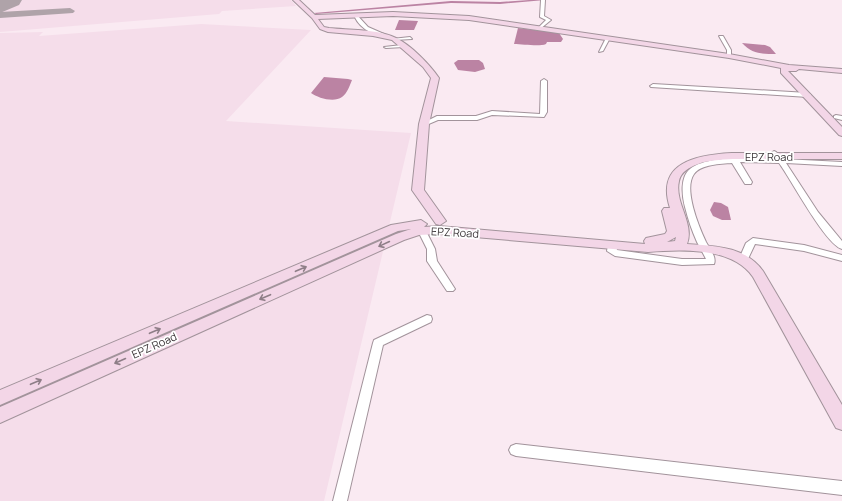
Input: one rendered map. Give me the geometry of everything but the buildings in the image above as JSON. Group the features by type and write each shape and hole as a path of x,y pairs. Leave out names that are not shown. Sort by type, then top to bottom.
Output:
{"main road":[{"path":"296,0 314,17 322,28 328,30 373,34 398,42 426,65 435,78 424,124 418,190 440,222"},
{"path":"314,17 393,14 453,17 540,28 729,56 792,68"},
{"path":"842,72 792,68 785,68 784,71 808,95 839,117 842,124"},
{"path":"792,68 791,72 823,107 842,133"},
{"name":"EPZ Road","path":"0,398 395,228 440,222 640,241 659,241 670,237 673,231 664,196 664,188 669,174 680,162 687,158 709,154 778,157 842,151"},
{"name":"EPZ Road","path":"0,415 400,237 422,231 439,230 648,248 673,246 681,243 683,232 673,198 672,187 676,176 690,163 716,157 842,156"},
{"path":"673,246 732,254 744,259 753,266 842,422"}],"street":[{"path":"540,28 549,20 542,18 543,0"},
{"path":"355,15 361,25 370,31 398,42"},
{"path":"721,37 729,50 729,56"},
{"path":"386,47 410,38"},
{"path":"601,51 608,38"},
{"path":"424,124 437,118 477,118 492,113 542,116 544,112 544,81"},
{"path":"653,86 808,95"},
{"path":"778,157 807,202 842,246"},
{"path":"612,245 612,251 615,253 682,262 711,262 701,241 687,197 688,178 691,171 703,164 778,157 842,164"},
{"path":"734,161 748,182"},
{"path":"422,231 431,249 432,261 450,289"},
{"path":"744,259 750,243 753,241 804,248 842,258"},
{"path":"340,501 378,343 427,319"},
{"path":"516,450 842,488"}],"shaded area":[{"path":"0,0 291,0 296,6 222,11 219,14 0,32"},
{"path":"399,20 418,21 414,30 395,30"},
{"path":"201,24 311,30 226,121 411,133 324,501 0,501 0,33 43,32 39,36"},
{"path":"518,28 559,33 563,39 561,42 547,42 546,44 539,45 514,44"},
{"path":"742,43 765,45 770,47 776,54 758,53 746,47"},
{"path":"458,60 479,60 483,63 485,69 475,72 458,70 454,63"},
{"path":"324,77 352,80 344,96 339,99 331,100 318,97 311,93"},
{"path":"714,202 721,203 728,207 731,220 722,220 713,216 710,210"}],"waterway":[{"path":"316,13 451,2 500,3 543,0"}],"taxiway":[{"path":"0,15 70,11"}],"runway":[{"path":"0,6 11,0"}]}
